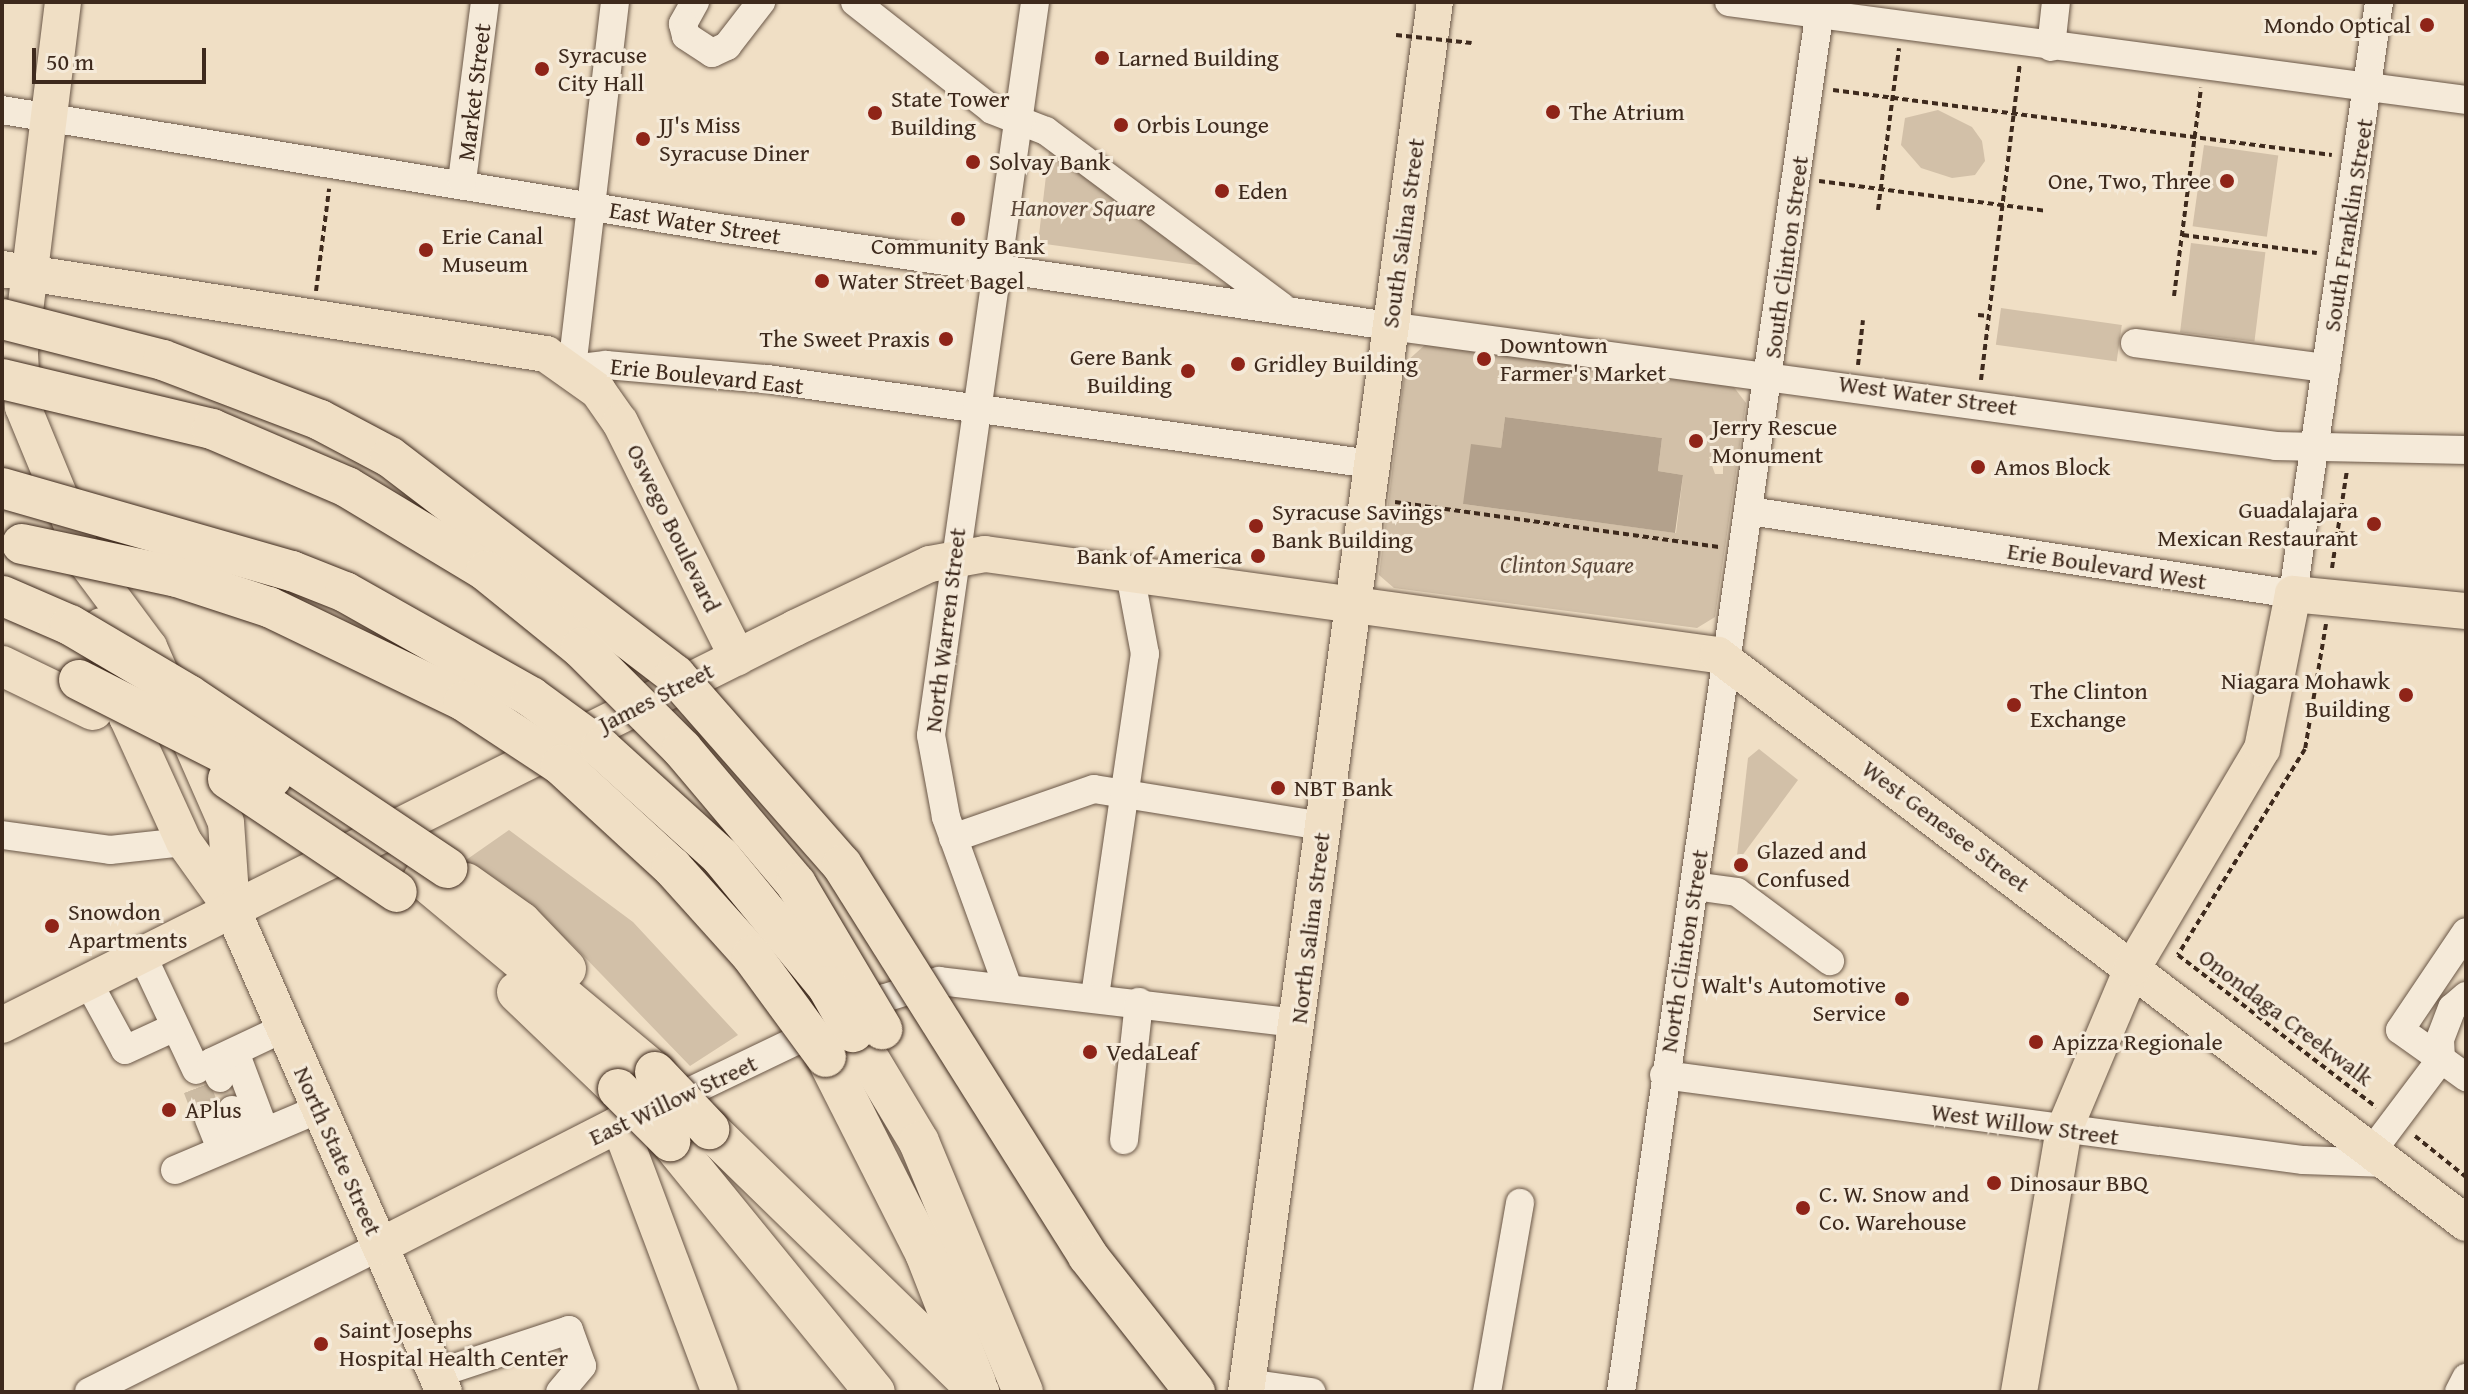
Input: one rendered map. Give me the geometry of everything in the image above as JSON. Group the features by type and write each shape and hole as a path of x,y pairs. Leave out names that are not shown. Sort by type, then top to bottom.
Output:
{"highway":[{"path":"2,319 163,360 320,420 390,457 675,675 758,761 842,865 1088,1256 1195,1392"},
{"path":"2,360 216,404 484,529"},
{"path":"2,379 212,429 347,487 486,571 581,648 682,749 796,884 854,1039 925,1253 979,1392"},
{"path":"2,488 292,571 371,606 531,697 601,748 721,857 827,986 854,1039 919,1142 971,1259 1023,1392"},
{"path":"12,542 177,577 269,607 464,701 561,765 672,867 752,956 854,1039"},
{"path":"2,595 70,625 189,695 422,880 546,1016 619,1107 670,1141 875,1392"},
{"path":"2,648 86,695"},
{"path":"2,666 86,695 239,758 422,880 521,922 709,1129 979,1392"}],"main road":[{"name":"North State Street","path":"63,2 48,116 15,270 23,407 88,565 127,717 184,842 232,909 440,1383"},
{"name":"South Salina Street","path":"1371,464 1435,2"},
{"name":"Erie Boulevard East","path":"15,270 546,354 572,369"},
{"name":"Oswego Boulevard","path":"572,369 598,391 652,475 737,657"},
{"name":"North Salina Street","path":"1247,1388 1371,464"},
{"name":"James Street","path":"2,1025 737,657 954,558 985,554 1352,603"},
{"name":"North State Street","path":"88,565 149,647 226,822 232,909"},
{"name":"Erie Boulevard West","path":"2293,594 2466,611"},
{"path":"2019,1392 2064,1130 2133,967 2262,749 2293,594"},
{"name":"West Genesee Street","path":"1352,603 1729,660 2466,1223"},
{"path":"619,1107 720,1392"},
{"name":"East Willow Street","path":"380,1246 619,1107"}],"street":[{"name":"Market Street","path":"462,181 485,2"},
{"path":"572,369 615,2"},
{"path":"695,2 683,24 686,36 712,53 727,46 761,2"},
{"path":"855,2 992,110 1046,131 1286,310"},
{"name":"North Warren Street","path":"1007,985 953,838 931,735 994,265 1035,2"},
{"path":"1729,2 1820,8 1902,26 2203,68 2466,100"},
{"path":"2037,45 2056,2"},
{"name":"South Franklin Street","path":"2293,594 2369,88 2379,2"},
{"name":"South Clinton Street","path":"1750,511 1820,8"},
{"name":"East Water Street","path":"2,110 462,181 589,206 1389,326"},
{"name":"West Water Street","path":"1389,326 1770,373 2314,448 2466,450"},
{"path":"2135,343 2326,368"},
{"name":"Erie Boulevard East","path":"572,369 606,365 767,379 1371,464"},
{"name":"Erie Boulevard West","path":"1750,511 2293,594"},
{"name":"North Clinton Street","path":"1621,1392 1664,1075 1750,511"},
{"path":"1095,996 1145,654 1130,574"},
{"path":"953,838 1071,795 1123,794 1323,826"},
{"path":"2,835 110,850 184,842"},
{"path":"1694,886 1737,892 1830,961"},
{"path":"2466,932 2400,1030 2466,1077"},
{"path":"142,955 175,1027 212,1070 243,1139"},
{"path":"88,982 125,1050 175,1027"},
{"name":"East Willow Street","path":"619,1107 913,987 1007,985 1298,1023"},
{"path":"2379,1157 2395,1121 2441,1059 2452,1008 2466,996"},
{"path":"1124,1140 1139,1002"},
{"path":"212,1070 284,1028"},
{"name":"West Willow Street","path":"1664,1075 2064,1130 2379,1157"},
{"path":"175,1170 319,1109"},
{"path":"220,1114 243,1139"},
{"path":"1487,1392 1520,1203"},
{"name":"East Willow Street","path":"89,1392 380,1246"},
{"path":"440,1383 569,1330 582,1366 560,1392"},
{"path":"2459,1392 2466,1378"},
{"path":"1247,1388 1311,1392"}],"path":[{"path":"1878,210 1902,26"},
{"path":"1396,35 1472,43"},
{"path":"1978,403 2014,113 2037,45"},
{"path":"2174,296 2203,68"},
{"path":"1809,87 2358,159"},
{"path":"313,316 332,162"},
{"path":"1796,178 2046,211"},
{"path":"2182,235 2343,256"},
{"path":"1978,315 1989,316"},
{"path":"1855,385 1863,320"},
{"path":"2333,561 2346,475"},
{"path":"1388,501 1726,548"},
{"path":"2339,533 2359,535"},
{"name":"Onondaga Creekwalk","path":"2324,636 2305,749 2178,955 2190,972 2395,1121 2466,1177"}],"green space":[{"path":"1938,110 1972,127 1982,141 1985,161 1975,175 1952,178 1921,168 1901,145 1905,118"},
{"name":"Hanover Square","path":"1051,134 1233,270 1038,243"},
{"path":"2204,145 2278,155 2267,237 2193,226"},
{"path":"2191,243 2265,252 2254,341 2180,332"},
{"path":"2001,308 2122,325 2117,362 1996,345"},
{"name":"Clinton Square","path":"1426,344 1733,386 1746,403 1715,617 1697,628 1394,588 1379,575 1406,362","holes":["1505,417 1662,438 1658,471 1683,475 1676,533 1463,504 1501,448","1723,454 1723,474 1715,474 1709,457"]},
{"path":"1759,749 1798,780 1736,864 1748,758"},
{"path":"509,830 633,922 738,1035 690,1066 572,944 456,867"}],"shaded area":[{"path":"1505,417 1662,438 1658,471 1683,475 1675,533 1463,504 1471,444 1501,448"}],"tunnel":[{"path":"197,1088 209,1119"}],"place":[{"name":"Mondo Optical","path":"2427,25"},
{"name":"Larned Building","path":"1102,58"},
{"name":"Syracuse City Hall","path":"542,69"},
{"name":"The Atrium","path":"1553,112"},
{"name":"State Tower Building","path":"875,113"},
{"name":"Orbis Lounge","path":"1121,125"},
{"name":"JJ's Miss Syracuse Diner","path":"643,139"},
{"name":"Solvay Bank","path":"973,162"},
{"name":"One, Two, Three","path":"2227,181"},
{"name":"Eden","path":"1222,191"},
{"name":"Community Bank","path":"958,219"},
{"name":"Erie Canal Museum","path":"426,250"},
{"name":"Water Street Bagel","path":"822,281"},
{"name":"The Sweet Praxis","path":"946,339"},
{"name":"Downtown Farmer's Market","path":"1484,359"},
{"name":"Gridley Building","path":"1238,364"},
{"name":"Gere Bank Building","path":"1188,371"},
{"name":"Jerry Rescue Monument","path":"1696,441"},
{"name":"Amos Block","path":"1978,467"},
{"name":"Guadalajara Mexican Restaurant","path":"2374,524"},
{"name":"Syracuse Savings Bank Building","path":"1256,526"},
{"name":"Bank of America","path":"1258,556"},
{"name":"Niagara Mohawk Building","path":"2406,695"},
{"name":"The Clinton Exchange","path":"2014,705"},
{"name":"NBT Bank","path":"1278,788"},
{"name":"Glazed and Confused","path":"1741,865"},
{"name":"Snowdon Apartments","path":"52,926"},
{"name":"Walt's Automotive Service","path":"1902,999"},
{"name":"Apizza Regionale","path":"2036,1042"},
{"name":"VedaLeaf","path":"1090,1052"},
{"name":"APlus","path":"169,1110"},
{"name":"Dinosaur BBQ","path":"1994,1183"},
{"name":"C. W. Snow and Co. Warehouse","path":"1803,1208"},
{"name":"Saint Josephs Hospital Health Center","path":"321,1344"}]}
